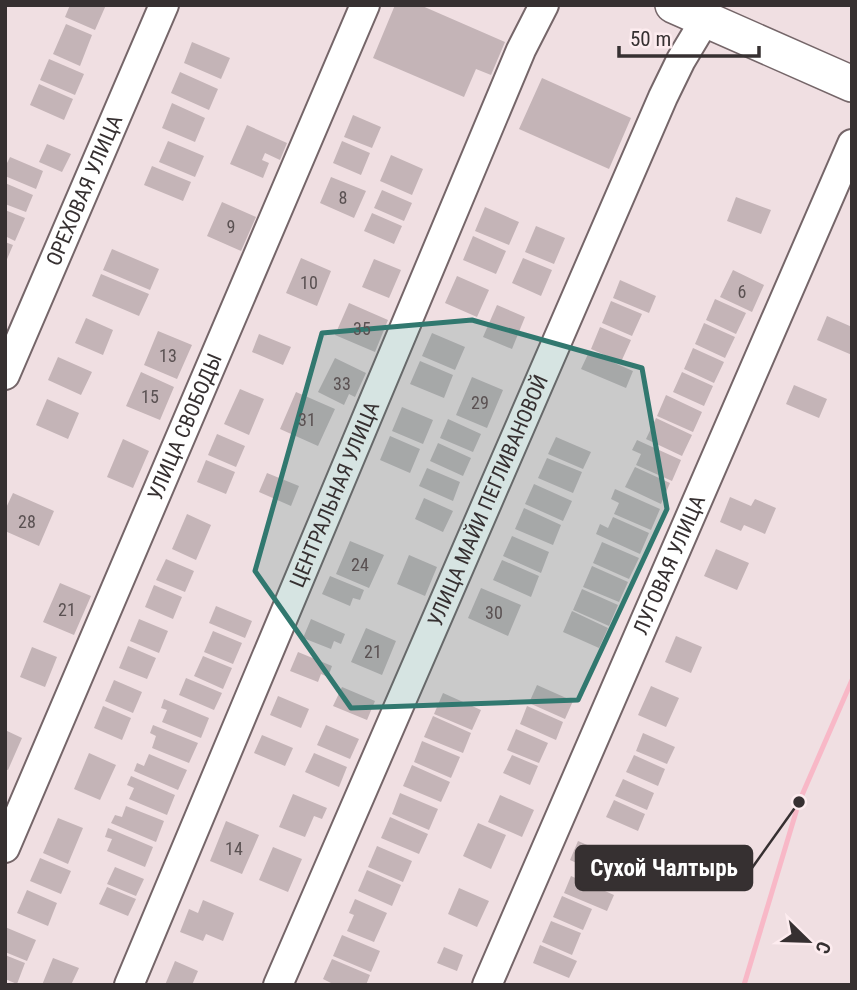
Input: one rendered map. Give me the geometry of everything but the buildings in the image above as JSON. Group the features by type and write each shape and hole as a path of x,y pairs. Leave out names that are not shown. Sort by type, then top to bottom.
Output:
{"main road":[{"path":"673,5 703,12 852,73"},
{"path":"703,12 852,84"}],"street":[{"name":"ОРЕХОВАЯ УЛИЦА","path":"5,375 164,5"},
{"name":"УЛИЦА СВОБОДЫ","path":"5,848 365,5"},
{"name":"ЦЕНТРАЛЬНАЯ УЛИЦА","path":"129,985 521,50 544,5"},
{"name":"УЛИЦА МАЙИ ПЕГЛИВАНОВОЙ","path":"278,985 663,97 703,12"},
{"name":"ЛУГОВАЯ УЛИЦА","path":"487,985 852,144"}],"highlighted area":[{"path":"472,320 642,368 667,509 578,700 351,708 255,571 322,333"}],"waterway":[{"path":"744,985 799,802 852,680"}],"place":[{"name":"Сухой Чалтырь","path":"799,802"}]}
